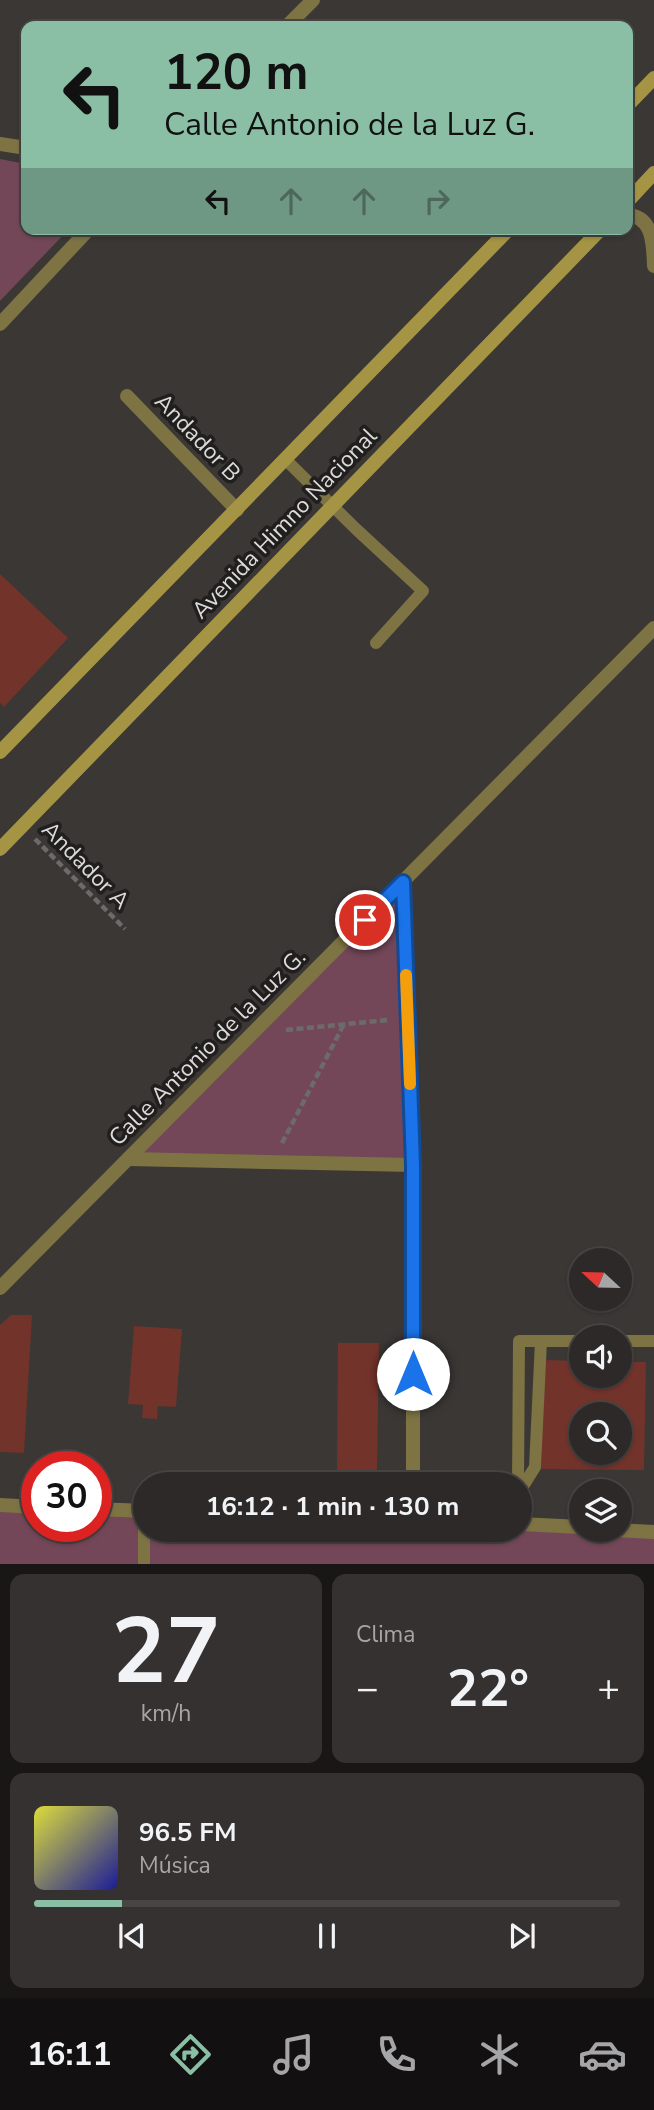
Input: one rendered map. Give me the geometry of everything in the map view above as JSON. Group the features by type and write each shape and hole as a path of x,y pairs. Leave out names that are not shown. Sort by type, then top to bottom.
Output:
{"main road":[{"path":"633,100 654,78"},
{"path":"633,196 654,173"},
{"name":"Avenida Himno Nacional","path":"0,752 503,235"},
{"name":"Avenida Himno Nacional","path":"0,849 595,235"}],"street":[{"path":"292,21 313,0"},
{"path":"0,144 21,147"},
{"path":"633,215 646,224 653,238 654,266"},
{"path":"0,324 83,235"},
{"name":"Andador B","path":"127,396 237,510"},
{"name":"Calle Antonio de la Luz G.","path":"0,1289 654,628"},
{"path":"403,882 413,1165 413,1472"},
{"path":"128,1159 413,1165"},
{"path":"0,1506 21,1507"},
{"path":"112,1510 133,1511"},
{"path":"532,1525 569,1526"},
{"path":"632,1531 654,1532"}],"lane":[{"path":"286,460 424,591 376,643"},
{"path":"519,1472 519,1341 569,1341"},
{"path":"532,1472 535,1467 541,1341"},
{"path":"632,1341 654,1341"},
{"path":"144,1542 144,1564"}],"path":[{"name":"Andador A","path":"22,826 125,929"},
{"path":"253,1033 408,1018"},
{"path":"271,1162 344,1024"}],"shaded area":[{"path":"0,159 21,163 21,235 63,235 0,301"},
{"path":"403,882 413,1165 128,1159"},
{"path":"0,1506 21,1507 21,1542 112,1542 112,1511 133,1512 133,1542 532,1542 532,1530 569,1530 569,1542 632,1542 632,1531 654,1532 654,1564 0,1564"}],"building":[{"path":"0,574 68,638 4,707 0,703"},
{"path":"11,1315 32,1315 24,1451 21,1453 0,1452 0,1325"},
{"path":"134,1326 182,1329 176,1407 158,1406 157,1419 142,1418 143,1405 128,1404"},
{"path":"338,1343 379,1343 377,1470 337,1470"},
{"path":"544,1360 569,1361 569,1388 632,1388 632,1362 646,1362 644,1470 541,1469"}],"slow traffic":[{"path":"406,975 410,1084"}],"route":[{"path":"365,920 403,882 413,1165 413,1374"}]}
